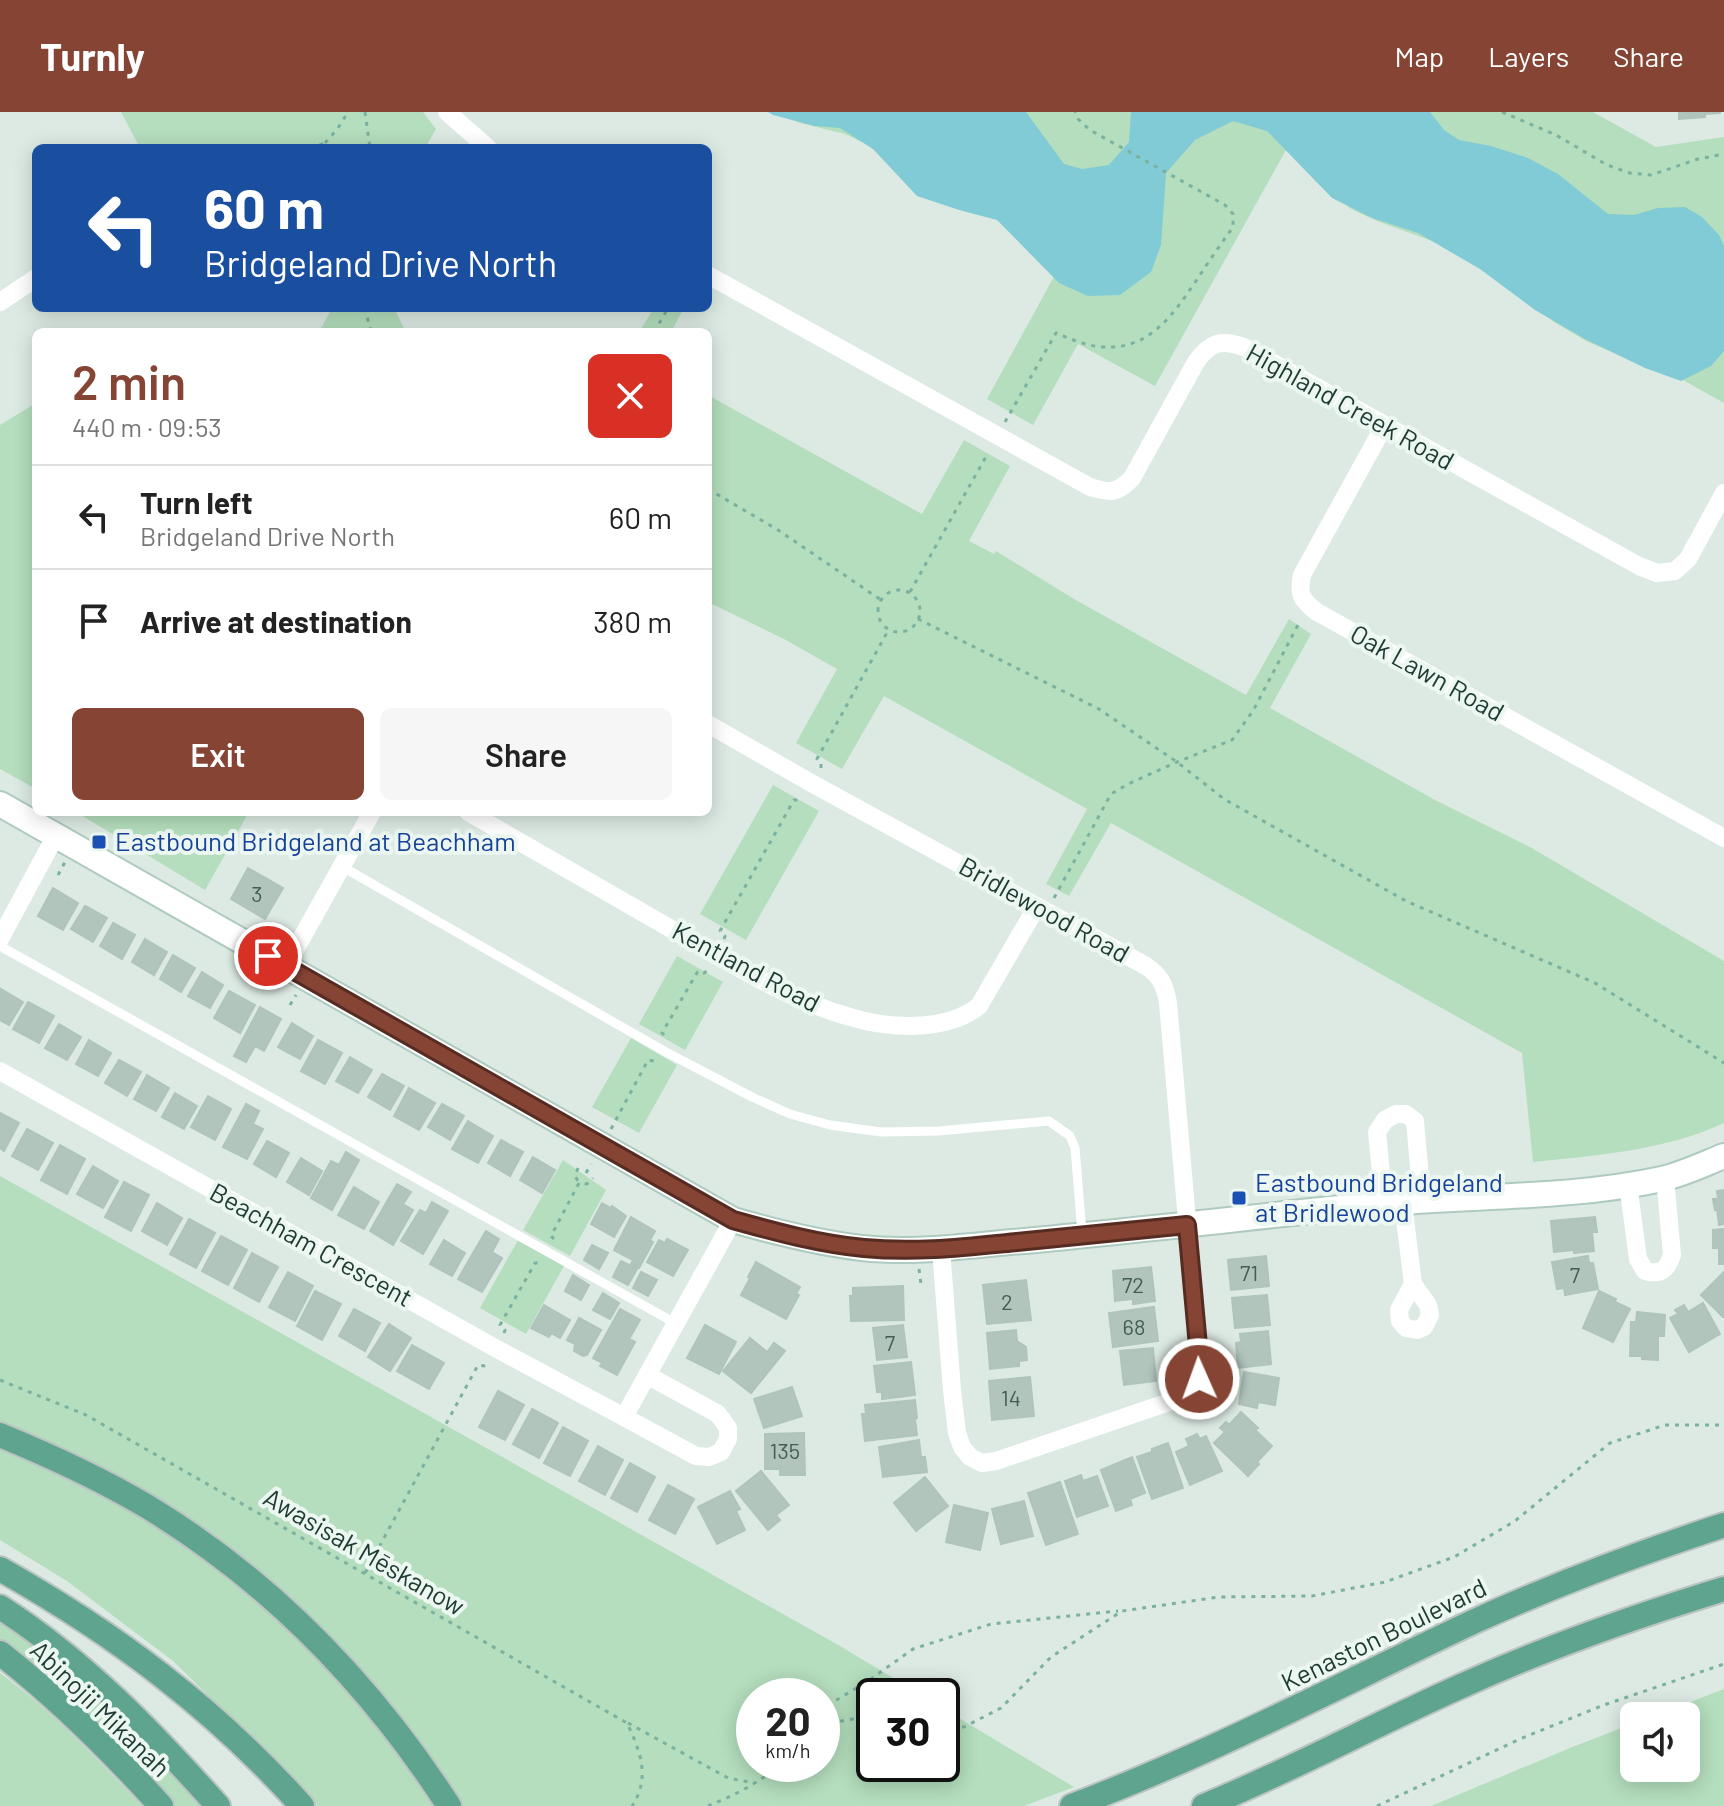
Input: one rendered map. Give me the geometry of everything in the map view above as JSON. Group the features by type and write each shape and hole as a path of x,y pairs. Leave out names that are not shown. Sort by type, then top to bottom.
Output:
{"main road":[{"path":"0,1435 64,1462 148,1507 263,1589 336,1658 405,1742 449,1806"},
{"name":"Kenaston Boulevard","path":"1072,1806 1211,1749 1518,1602 1724,1525"},
{"path":"0,1569 83,1619 173,1682 249,1751 302,1806"},
{"path":"1204,1806 1530,1656 1647,1613 1724,1589"},
{"path":"0,1607 58,1647 104,1686 218,1806"},
{"name":"Abinojii Mikanah","path":"0,1653 44,1688 96,1737 161,1806"}],"street":[{"path":"447,112 483,144"},
{"name":"Highland Creek Road","path":"712,277 1090,487 1108,492 1123,487 1132,478 1205,349 1217,343 1231,343 1244,347 1639,566 1657,573 1675,571 1688,559 1724,493"},
{"path":"0,302 32,281"},
{"name":"Oak Lawn Road","path":"1384,426 1302,575 1299,589 1305,603 1724,838"},
{"name":"Bridlewood Road","path":"712,726 1156,973 1163,982 1168,1003 1187,1225"},
{"path":"0,804 733,1220 783,1234 864,1248 941,1249 1403,1202 1578,1190 1665,1178 1724,1156"},
{"path":"286,966 370,816"},
{"name":"Kentland Road","path":"475,816 717,956 793,996 852,1018 879,1023 930,1024 969,1013 979,1006 1042,909"},
{"path":"0,939 56,835"},
{"name":"Beachham Crescent","path":"0,1071 497,1349 696,1456 709,1457 721,1452 728,1439 728,1428 718,1414 647,1375"},
{"path":"1628,1184 1638,1259 1645,1271 1655,1273 1669,1265 1672,1255 1665,1178"},
{"path":"1403,1202 1413,1284"},
{"path":"624,1417 733,1220"},
{"path":"941,1249 957,1433 970,1457 982,1463 996,1461 1175,1400 1195,1388 1200,1368 1187,1225"}],"lane":[{"path":"341,866 664,1051 790,1114 830,1125 881,1132 1049,1121 1070,1136 1075,1148 1082,1237"},
{"path":"0,946 675,1323"}],"path":[{"path":"322,144 348,112"},
{"path":"365,112 369,144"},
{"path":"910,592 1056,333 1083,344 1105,347 1130,344 1153,333 1171,317 1233,227 1233,214 1225,205 1090,130 1075,112"},
{"path":"1502,112 1556,135 1607,165 1630,173 1651,175 1724,154"},
{"path":"712,491 778,530 881,600"},
{"path":"891,591 910,592 918,602 918,619 902,632 889,629 880,619 881,600 891,591"},
{"path":"1042,909 1111,794 1232,740 1253,711 1302,618"},
{"path":"918,619 1099,709 1177,762 1224,799 1406,901 1595,983 1724,1063"},
{"path":"586,1173 648,1060 655,1061 664,1051 667,1038 662,1033 698,971 704,973 710,969 724,942 725,936 720,931 794,800 803,798 813,784 820,770 821,763 817,759 889,629"},
{"path":"578,1168 575,1176 579,1183"},
{"path":"579,1183 587,1184 593,1178"},
{"path":"365,1573 478,1365 486,1366 497,1349 505,1330 500,1325 535,1263 542,1263 551,1253 555,1241 551,1236 579,1183"},
{"name":"Awasisak Mēskanow","path":"0,1380 86,1415 627,1723 728,1778 754,1783"},
{"path":"840,1698 913,1649 991,1624 1122,1611 1219,1597 1312,1596 1385,1582 1454,1557 1515,1521 1610,1443 1665,1425 1724,1425"},
{"path":"960,1727 1001,1708 1051,1657 1122,1611"},
{"path":"1377,1806 1520,1739 1604,1705 1724,1664"},
{"path":"627,1723 642,1759 643,1774 632,1806"},
{"path":"708,1806 754,1783"}],"green space":[{"path":"121,112 423,112 436,129 427,144 138,144"},
{"path":"775,112 1593,112 1656,147 1724,137 1724,403 1658,366 1621,356 1586,341 1554,322 1504,282 1467,259 1432,241 1351,209 1316,182 1287,148 1155,386 1078,344 1033,425 987,399 1057,271 1003,222 885,158 866,144 845,134 800,123"},
{"path":"330,312 396,312 404,328 321,328"},
{"path":"652,312 682,312 673,328 642,328"},
{"path":"712,397 922,514 964,440 1010,466 969,541 994,554 996,551 1074,599 1246,695 1289,619 1311,634 1270,708 1435,800 1530,847 1724,961 1724,1123 1654,1146 1533,1162 1522,1053 1111,823 1069,896 1046,884 1087,809 884,696 842,769 796,743 837,669 712,604"},
{"path":"32,405 32,787 0,769 0,425"},
{"path":"773,785 819,811 746,940 700,914"},
{"path":"83,816 247,816 205,890"},
{"path":"677,956 723,982 685,1050 639,1024"},
{"path":"631,1038 677,1065 639,1133 592,1107"},
{"path":"563,1160 606,1190 570,1256 523,1230"},
{"path":"0,1176 893,1678 856,1678 856,1782 960,1782 960,1719 1074,1787 1024,1806 317,1806 173,1661 67,1581 0,1540"},
{"path":"518,1240 564,1266 526,1334 480,1308"},
{"path":"0,1617 126,1716 202,1806 175,1806 91,1719 0,1640"},
{"path":"0,1673 56,1719 142,1806 0,1806"},
{"path":"1724,1689 1724,1806 1431,1806 1620,1728 1620,1782 1700,1782 1700,1702 1690,1702"}],"water":[{"path":"768,112 1026,112 1064,164 1082,169 1109,165 1129,142 1131,112 1430,112 1444,130 1459,140 1528,158 1558,174 1608,214 1634,215 1658,208 1685,207 1702,217 1719,235 1724,246 1724,351 1711,366 1681,381 1645,368 1535,310 1480,269 1418,233 1372,218 1332,198 1267,131 1233,121 1195,140 1166,173 1161,245 1151,272 1120,295 1088,296 1059,283 997,220 917,196 873,149 840,128 815,126"}],"building":[{"path":"1679,112 1720,112 1720,113 1679,119"},
{"path":"248,868 283,888 265,919 231,899"},
{"path":"53,888 78,903 63,930 38,916"},
{"path":"85,906 107,918 93,942 71,929"},
{"path":"113,923 135,935 122,959 100,946"},
{"path":"145,939 167,952 154,975 132,962"},
{"path":"173,955 195,968 181,992 160,979"},
{"path":"202,972 223,985 210,1008 188,996"},
{"path":"1,989 23,1002 9,1025 0,1020"},
{"path":"229,991 255,1005 240,1033 214,1018"},
{"path":"28,1002 54,1016 39,1043 13,1029"},
{"path":"260,1007 281,1019 264,1051 255,1046 246,1062 234,1056"},
{"path":"292,1023 313,1036 300,1059 278,1047"},
{"path":"59,1024 81,1037 67,1060 45,1048"},
{"path":"89,1040 111,1053 98,1076 76,1064"},
{"path":"318,1040 342,1053 325,1084 301,1071"},
{"path":"350,1057 372,1070 358,1093 336,1081"},
{"path":"119,1060 141,1072 127,1096 105,1083"},
{"path":"382,1074 404,1086 390,1110 368,1097"},
{"path":"147,1075 169,1088 156,1111 134,1099"},
{"path":"409,1088 435,1103 419,1130 394,1116"},
{"path":"175,1093 197,1106 184,1129 162,1117"},
{"path":"208,1096 231,1109 215,1140 191,1127"},
{"path":"246,1104 259,1111 253,1124 263,1129 247,1159 223,1147"},
{"path":"442,1104 464,1116 450,1140 428,1127"},
{"path":"0,1113 19,1123 4,1151 0,1148"},
{"path":"468,1121 493,1136 478,1163 452,1149"},
{"path":"27,1129 53,1143 38,1170 12,1156"},
{"path":"501,1140 523,1152 510,1176 488,1163"},
{"path":"267,1141 289,1153 276,1177 254,1164"},
{"path":"60,1145 85,1159 67,1194 41,1180"},
{"path":"346,1152 359,1160 332,1210 311,1198 331,1161 339,1165"},
{"path":"533,1157 555,1170 542,1193 520,1180"},
{"path":"301,1158 322,1171 309,1195 287,1182"},
{"path":"93,1166 118,1181 103,1208 77,1194"},
{"path":"124,1182 149,1195 131,1231 105,1217"},
{"path":"397,1184 411,1192 403,1204 413,1210 393,1245 370,1231"},
{"path":"354,1187 379,1202 364,1229 338,1215"},
{"path":"1724,1190 1724,1224 1719,1225 1713,1199 1718,1199 1717,1191"},
{"path":"432,1202 448,1211 423,1254 401,1241 420,1210 426,1213"},
{"path":"157,1203 182,1218 167,1245 142,1231"},
{"path":"602,1203 626,1216 614,1237 591,1224"},
{"path":"631,1217 655,1231 650,1240 653,1242 639,1268 631,1264 633,1260 614,1250"},
{"path":"1595,1217 1597,1232 1592,1232 1594,1251 1554,1252 1551,1221"},
{"path":"189,1219 215,1233 196,1268 170,1254"},
{"path":"1724,1229 1724,1264 1719,1264 1719,1248 1713,1248 1713,1230"},
{"path":"486,1231 499,1239 492,1252 502,1258 482,1292 458,1279"},
{"path":"221,1236 247,1250 228,1285 202,1271"},
{"path":"667,1239 688,1250 673,1276 647,1262 659,1240 665,1243"},
{"path":"444,1240 465,1253 452,1276 430,1264"},
{"path":"592,1245 608,1253 599,1269 584,1260"},
{"path":"252,1253 278,1267 259,1302 234,1288"},
{"path":"1266,1256 1269,1286 1231,1290 1228,1260"},
{"path":"1588,1256 1589,1263 1593,1263 1598,1289 1565,1295 1564,1288 1557,1289 1552,1262"},
{"path":"621,1261 637,1269 628,1285 613,1277"},
{"path":"756,1262 800,1287 786,1319 741,1295"},
{"path":"1151,1267 1155,1301 1133,1304 1133,1299 1115,1301 1113,1271"},
{"path":"288,1272 313,1286 295,1321 269,1307"},
{"path":"641,1272 657,1280 648,1296 633,1288"},
{"path":"1724,1272 1724,1317 1723,1317 1701,1295"},
{"path":"573,1275 589,1285 581,1300 565,1291"},
{"path":"1026,1280 1031,1320 987,1324 983,1285"},
{"path":"903,1286 904,1320 851,1321 850,1296 853,1296 853,1288"},
{"path":"315,1291 341,1304 322,1340 297,1326"},
{"path":"1599,1291 1630,1309 1613,1342 1583,1328"},
{"path":"603,1293 619,1303 610,1319 593,1310"},
{"path":"1267,1295 1270,1325 1235,1328 1232,1298"},
{"path":"1703,1303 1720,1334 1689,1352 1670,1318 1678,1314 1675,1310 1684,1305 1688,1312"},
{"path":"544,1305 570,1320 560,1338 551,1333 549,1337 531,1328"},
{"path":"1154,1307 1158,1341 1113,1347 1109,1313"},
{"path":"354,1309 380,1323 365,1351 339,1336"},
{"path":"620,1309 640,1320 629,1339 635,1342 617,1375 600,1366 602,1363 593,1358"},
{"path":"1637,1312 1665,1315 1664,1336 1658,1336 1658,1360 1630,1356 1631,1322 1636,1322"},
{"path":"579,1318 601,1330 587,1355 583,1356 574,1351 575,1344 567,1340"},
{"path":"389,1324 411,1338 390,1371 368,1357"},
{"path":"705,1325 736,1342 719,1374 687,1358"},
{"path":"903,1325 907,1357 877,1360 873,1328"},
{"path":"1016,1330 1017,1341 1026,1347 1027,1360 1019,1361 1019,1366 990,1369 987,1333"},
{"path":"1268,1331 1271,1364 1238,1368 1236,1343 1241,1342 1240,1334"},
{"path":"750,1338 767,1352 774,1343 785,1351 751,1393 723,1371"},
{"path":"412,1345 444,1363 429,1389 397,1371"},
{"path":"1153,1348 1156,1381 1124,1385 1120,1351"},
{"path":"911,1362 915,1395 882,1399 882,1392 877,1392 874,1366"},
{"path":"1244,1372 1279,1378 1275,1405 1258,1402 1257,1408 1239,1404"},
{"path":"1030,1377 1034,1416 992,1420 989,1381"},
{"path":"792,1387 802,1416 764,1428 754,1399"},
{"path":"498,1391 524,1405 505,1440 479,1427"},
{"path":"915,1400 917,1435 865,1441 862,1414 866,1414 865,1405"},
{"path":"532,1409 558,1423 539,1458 513,1444"},
{"path":"1241,1412 1272,1446 1248,1476 1214,1443 1225,1432 1220,1428 1226,1422 1229,1425"},
{"path":"563,1427 588,1441 570,1476 544,1463"},
{"path":"804,1433 805,1475 780,1475 780,1469 765,1469 765,1434"},
{"path":"1197,1434 1200,1439 1206,1436 1222,1471 1190,1485 1176,1452 1189,1446 1186,1439"},
{"path":"919,1440 927,1472 883,1477 879,1447"},
{"path":"1168,1443 1183,1488 1152,1499 1137,1457"},
{"path":"598,1446 623,1460 605,1495 579,1481"},
{"path":"1132,1457 1145,1493 1130,1499 1132,1505 1116,1511 1101,1470"},
{"path":"630,1463 655,1477 637,1512 611,1498"},
{"path":"761,1471 789,1505 776,1515 780,1520 768,1530 736,1491"},
{"path":"1081,1475 1083,1481 1097,1476 1108,1506 1077,1517 1065,1481"},
{"path":"925,1477 948,1506 916,1531 894,1503"},
{"path":"1060,1482 1078,1534 1046,1545 1028,1493"},
{"path":"668,1485 694,1499 675,1534 649,1520"},
{"path":"730,1491 740,1509 736,1511 745,1530 717,1544 698,1507"},
{"path":"1024,1501 1033,1536 1001,1544 992,1509"},
{"path":"954,1505 988,1513 980,1550 946,1542"}],"place":[{"name":"Eastbound Bridgeland at Beachham","path":"99,842"},
{"name":"Eastbound Bridgeland at Bridlewood","path":"1239,1198"}],"route":[{"path":"268,956 733,1220 823,1242 911,1250 1082,1237 1187,1225 1199,1379"}]}
